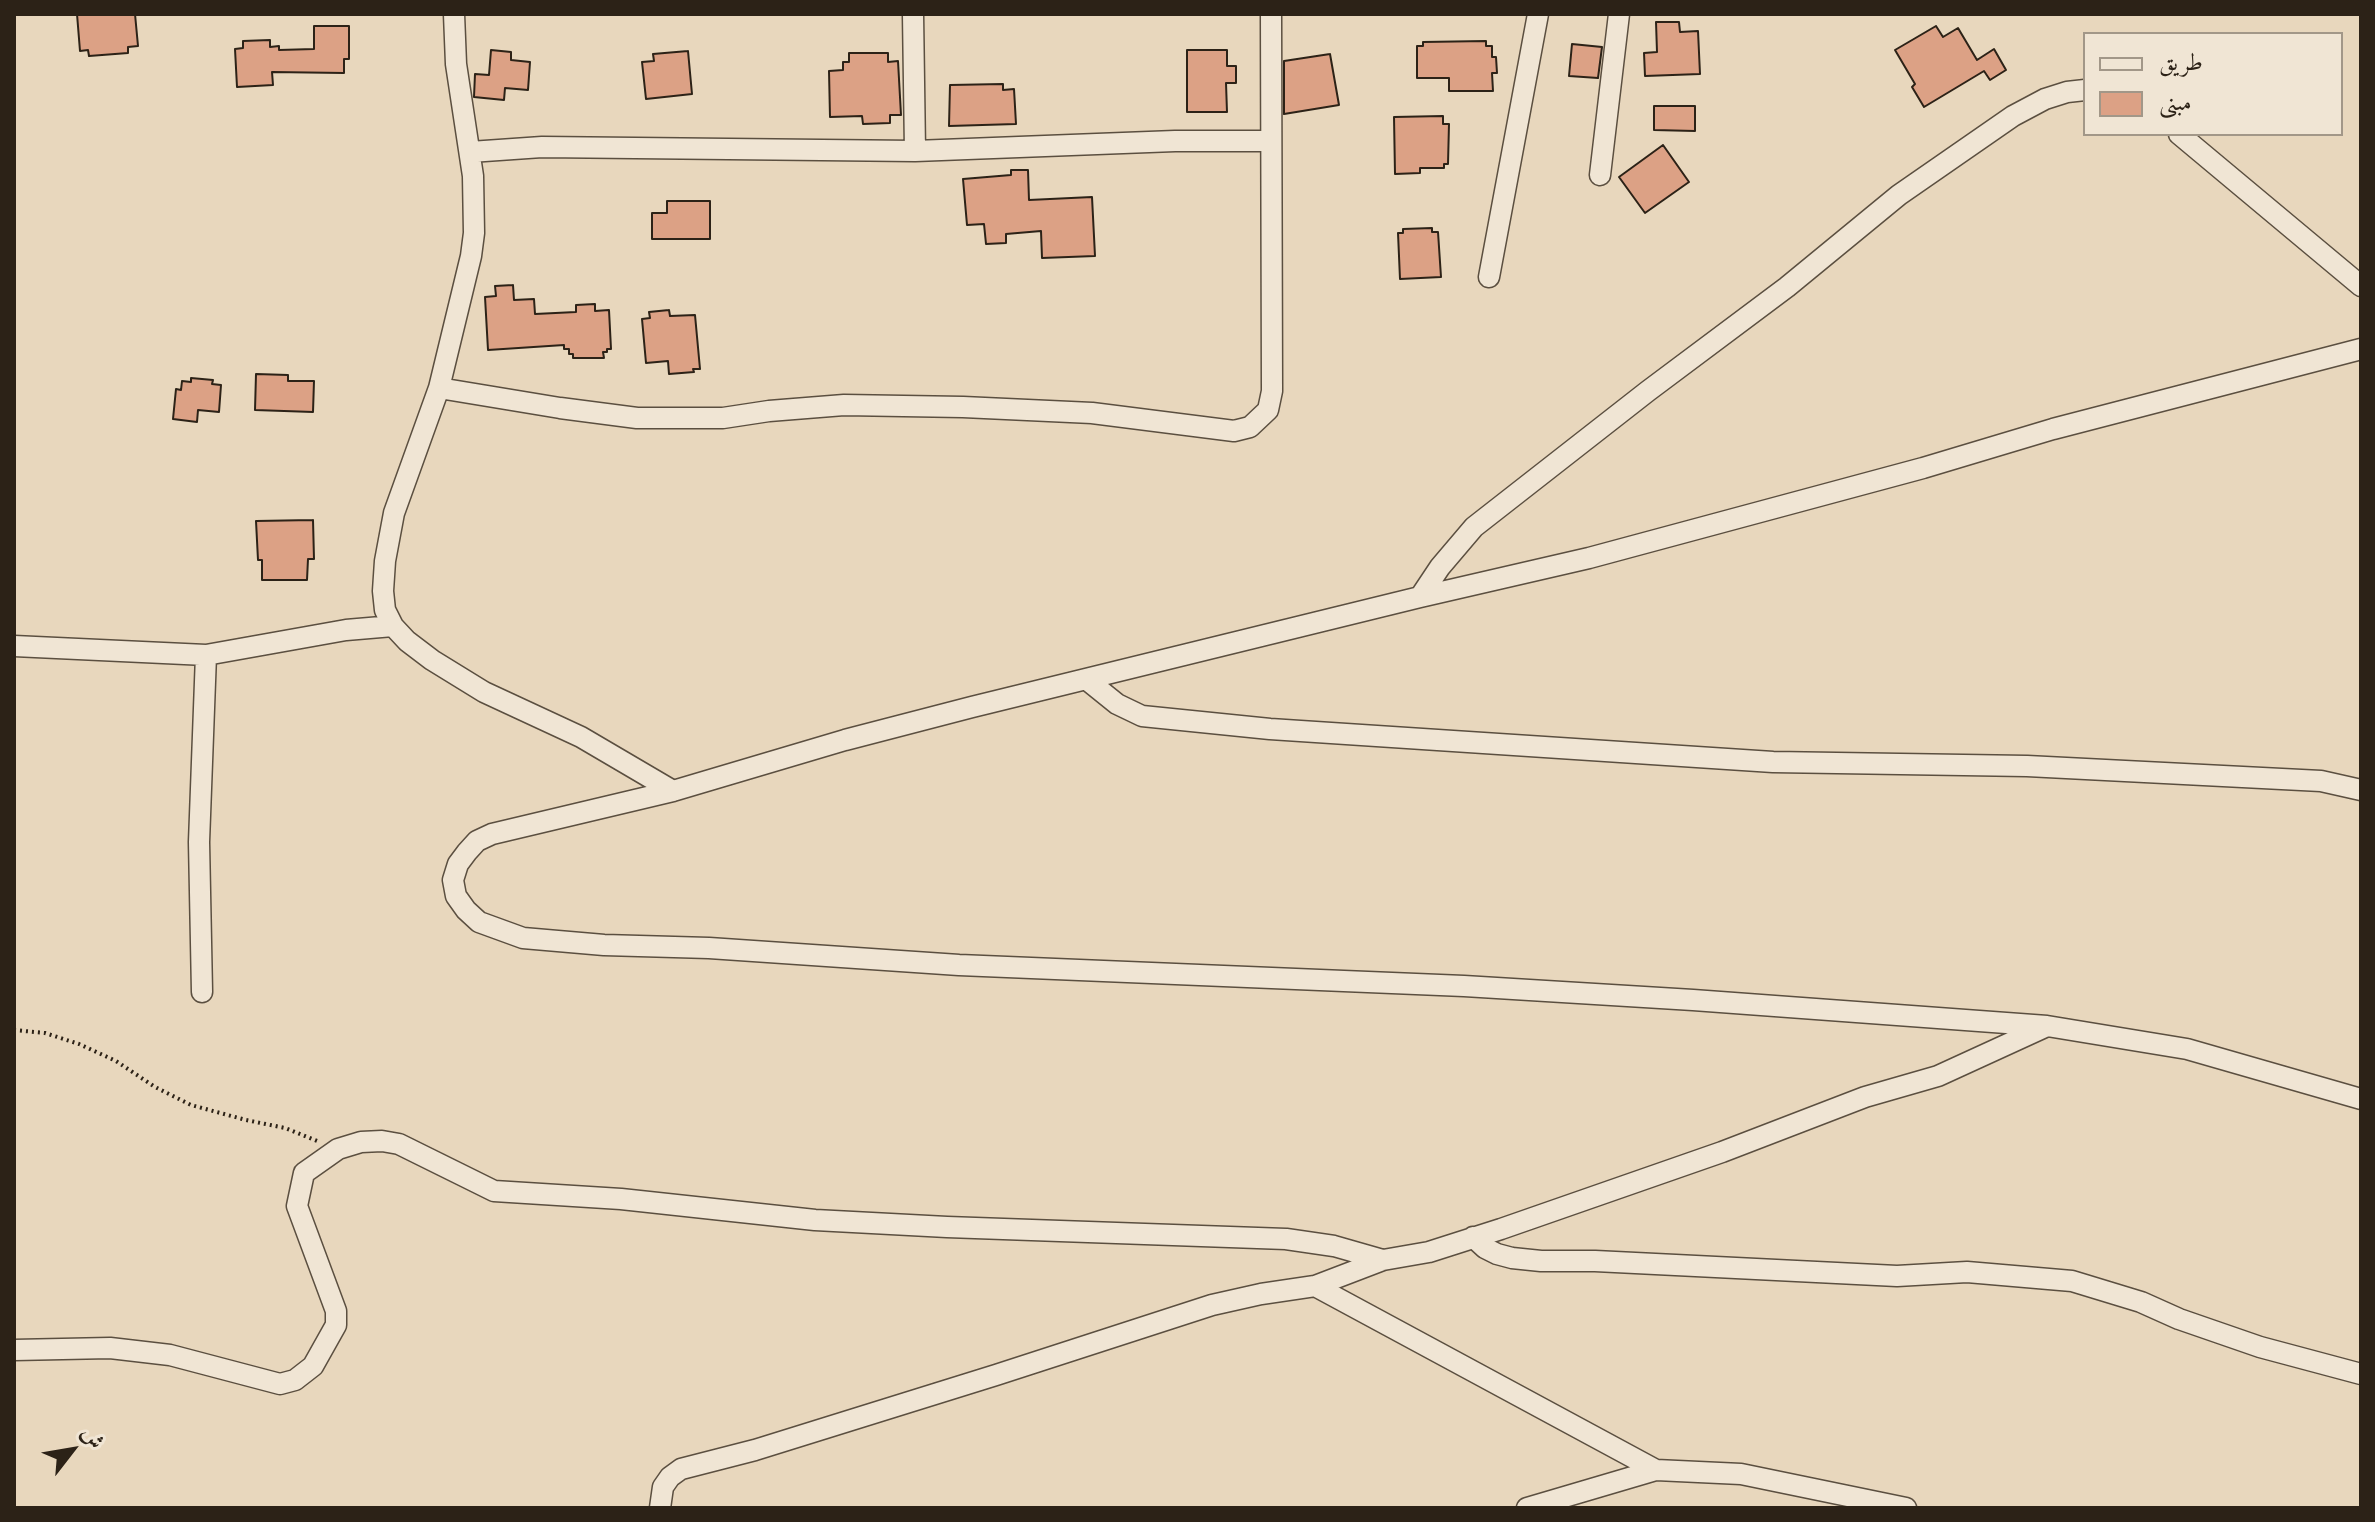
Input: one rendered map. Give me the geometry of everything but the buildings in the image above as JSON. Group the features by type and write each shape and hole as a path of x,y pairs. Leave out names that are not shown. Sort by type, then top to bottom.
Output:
{"street":[{"path":"454,14 456,64 470,152 474,215 471,256 439,388 394,513 385,561 385,610 393,626 407,641 432,660 484,692 581,737 673,791"},
{"path":"913,14 915,151"},
{"path":"439,388 637,418 723,418 769,411 874,405 1092,413 1234,431 1250,427 1268,410 1272,391 1271,14"},
{"path":"1489,277 1538,14"},
{"path":"1600,175 1619,14"},
{"path":"1420,597 1440,567 1474,527 1787,287 1899,195 2013,116 2045,99 2083,90"},
{"path":"2181,136 2361,286"},
{"path":"470,152 542,147 915,151 1175,141 1270,141"},
{"path":"2361,349 2053,429 1923,468 1620,550 1086,679 845,740 673,791 492,834 477,841 458,864 453,880 456,896 479,922 523,938 975,965 1464,986 2047,1026 2187,1049 2361,1099"},
{"path":"14,646 206,655 346,630 393,626"},
{"path":"202,992 199,842 206,655"},
{"path":"1086,679 1117,704 1142,716 1270,729 1773,762 2027,766 2321,781 2361,790"},
{"path":"660,1508 663,1487 681,1469 755,1450 1212,1305 1315,1286 1383,1260 1429,1252 1722,1152 1865,1097 1938,1076 2047,1026"},
{"path":"14,1350 110,1348 170,1355 280,1384 295,1380 313,1366 336,1325 336,1311 297,1206 304,1173 338,1149 361,1142 399,1144 494,1191 621,1199 815,1220 1286,1239 1334,1246 1383,1260"},
{"path":"1473,1237 1497,1254 1541,1261 1897,1276 1967,1272 2072,1281 2141,1302 2179,1319 2260,1347 2361,1374"},
{"path":"1315,1286 1656,1470"},
{"path":"1527,1508 1656,1470 1741,1474 1906,1508"}],"path":[{"path":"14,1030 45,1033 79,1044 116,1061 155,1087 191,1105 285,1128 338,1149"}]}
